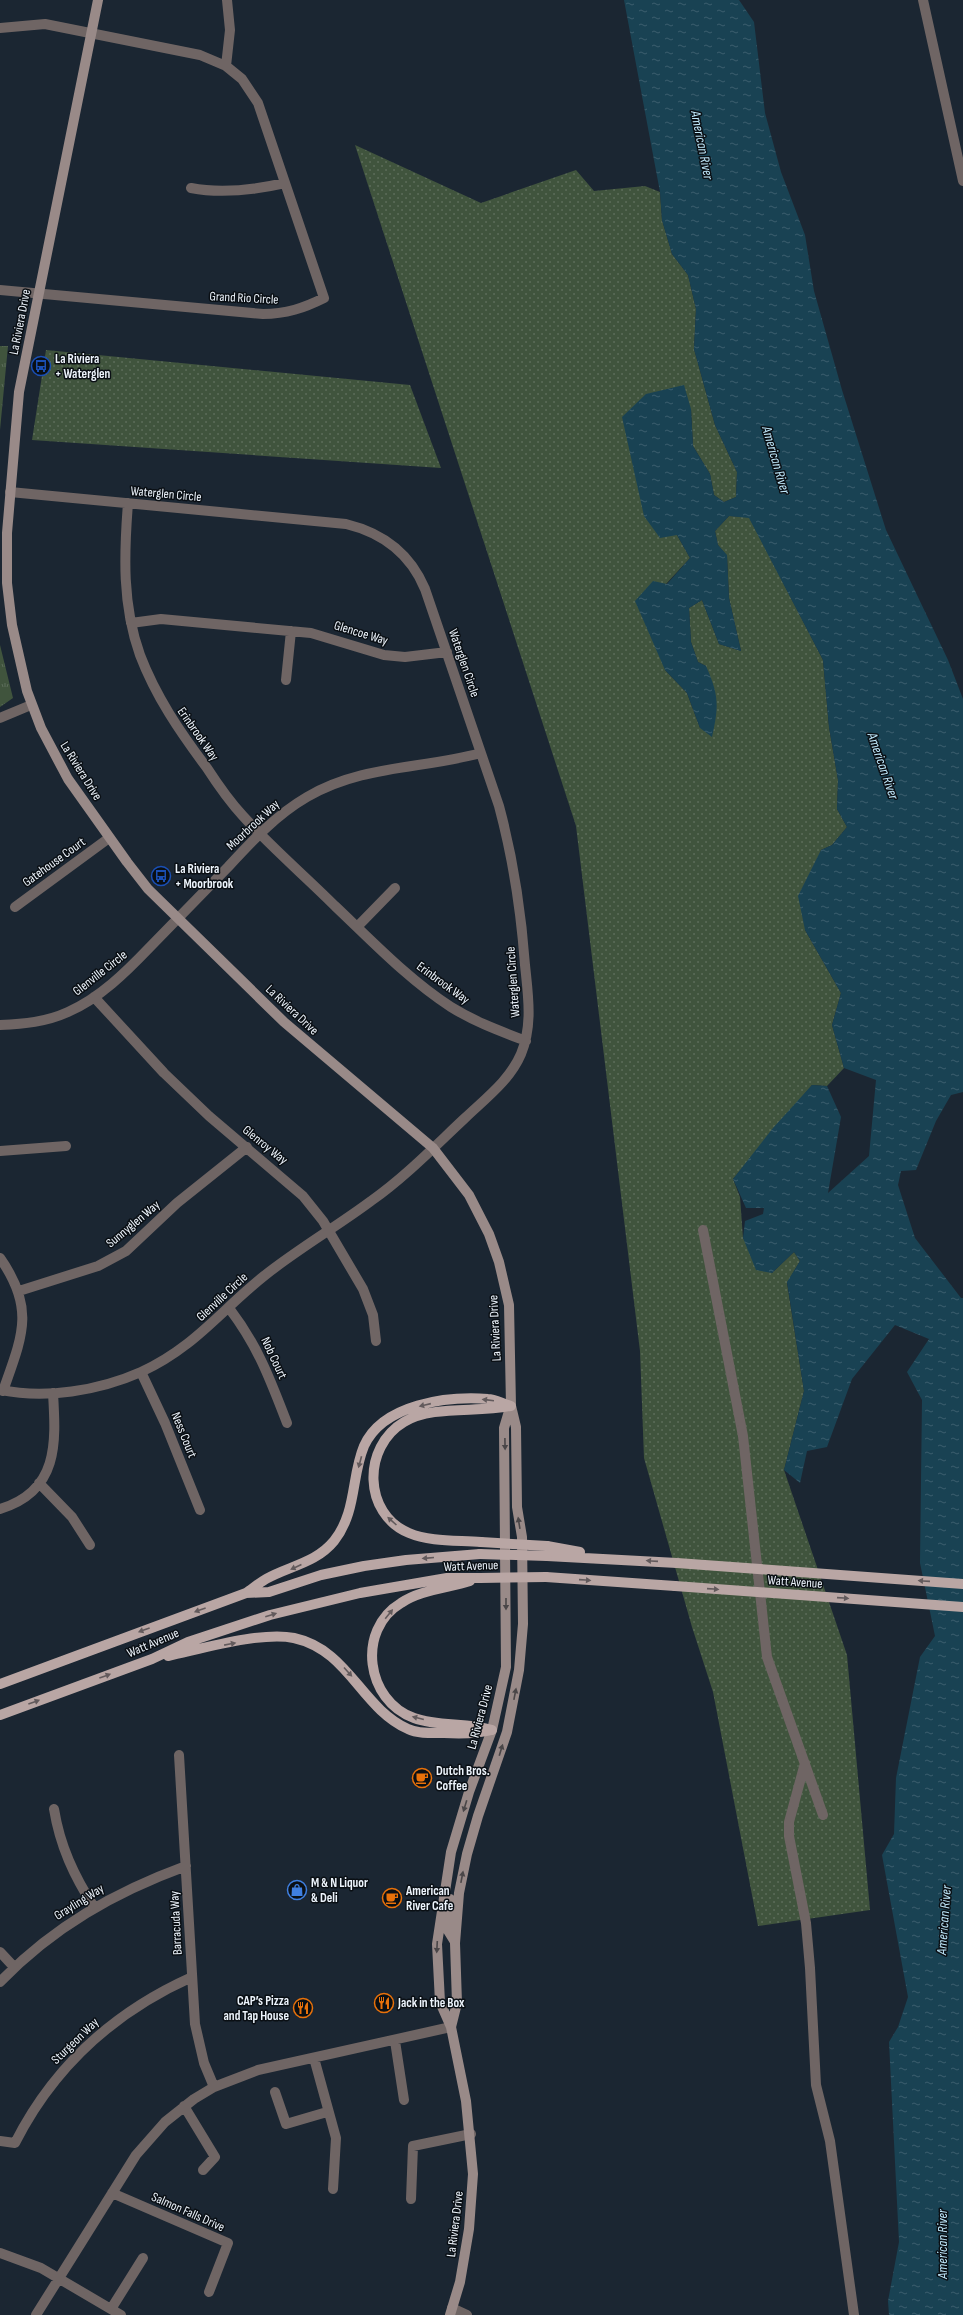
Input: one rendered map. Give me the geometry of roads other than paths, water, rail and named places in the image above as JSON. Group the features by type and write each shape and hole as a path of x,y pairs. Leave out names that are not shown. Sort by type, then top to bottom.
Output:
{"main road":[{"path":"246,1593 266,1579 314,1558 334,1541 346,1520 354,1495 364,1446 376,1427 407,1409 432,1403 464,1399 489,1399 511,1406"},
{"path":"511,1406 489,1410 439,1411 403,1422 387,1438 380,1448 373,1470 373,1482 379,1504 384,1514 404,1530 426,1537 481,1542 547,1551"},
{"name":"Watt Avenue","path":"0,1684 246,1593 269,1592 321,1575 364,1566 406,1560 480,1554 547,1551 677,1563 963,1584"},
{"name":"Watt Avenue","path":"0,1714 152,1659 188,1642 270,1615 314,1603 360,1593 447,1578 546,1577 963,1607"},
{"path":"480,1578 422,1594 401,1602 392,1610 380,1626 372,1650 372,1670 378,1687 387,1700 400,1711 415,1719 478,1725 492,1730"},
{"path":"152,1659 249,1640 293,1638 315,1645 336,1659 380,1711 390,1720 409,1730 429,1733 476,1734 492,1730"}],"street":[{"name":"La Riviera Drive","path":"98,0 38,293 18,399 7,540 8,598 19,659 31,705 54,754 109,838 148,889 284,1022 433,1148 459,1180 476,1207 499,1262 509,1305 511,1406 516,1427 517,1507 522,1537 523,1624 519,1670 507,1732 467,1854 459,1893 455,1942 457,2003 451,2027"},
{"path":"226,66 230,30 227,0"},
{"path":"923,0 963,181"},
{"name":"Grand Rio Circle","path":"0,28 38,23 200,55 226,66 242,79 258,103 324,298 305,308 277,314 263,314 38,293"},
{"path":"191,188 217,191 242,190 285,183"},
{"path":"0,290 38,293"},
{"name":"Waterglen Circle","path":"10,492 346,524 373,533 397,548 416,570 425,589 447,652 507,837 519,900 529,1013 526,1041 514,1067 506,1079 433,1148"},
{"name":"Erinbrook Way","path":"128,503 124,567 131,623 145,667 164,707 230,800 260,833 391,960 450,1006 481,1024 526,1041"},
{"name":"Glencoe Way","path":"131,623 161,619 291,631 325,636 384,655 419,657 447,652"},
{"path":"286,680 291,631"},
{"path":"0,718 31,705"},
{"name":"Moorbrook Way","path":"178,919 260,833 286,810 306,797 341,780 387,768 429,764 481,753"},
{"name":"Gatehouse Court","path":"15,907 109,838"},
{"path":"357,927 395,888"},
{"name":"Glenville Circle","path":"0,1025 23,1024 53,1018 75,1009 94,997 133,964 178,919"},
{"name":"Glenroy Way","path":"94,997 164,1073 303,1196 328,1231 369,1303 374,1322 376,1341"},
{"path":"0,1151 66,1146"},
{"name":"Sunnyglen Way","path":"19,1291 98,1266 119,1255 177,1204 247,1147"},
{"name":"Glenville Circle","path":"2,1391 19,1393 53,1393 105,1384 141,1372 186,1346 265,1275 393,1184 433,1148"},
{"path":"703,1230 742,1428 767,1657 823,1815"},
{"path":"0,1258 19,1291 23,1313 21,1337 2,1391"},
{"name":"Nob Court","path":"229,1308 251,1338 261,1357 287,1423"},
{"name":"Ness Court","path":"141,1372 165,1423 200,1510"},
{"path":"0,1509 17,1502 39,1483 51,1462 56,1435 53,1393"},
{"name":"La Riviera Drive","path":"451,2312 460,2282 469,2229 473,2174 471,2134 451,2027 440,2002 437,1958 446,1879 451,1852 469,1792 492,1730 500,1699 506,1660 504,1428 511,1406"},
{"path":"39,1483 72,1517 90,1545"},
{"name":"Barracuda Way","path":"179,1755 192,1977 198,2044 214,2087"},
{"path":"805,1763 789,1822 789,1836 806,1930 816,2085 830,2141 854,2315"},
{"path":"54,1809 63,1847 70,1866 94,1907"},
{"name":"Grayling Way","path":"0,1982 14,1967 43,1942 94,1907 148,1880 186,1866"},
{"path":"446,1879 450,1895 446,1929 455,1942"},
{"path":"0,1952 14,1967"},
{"name":"Sturgeon Way","path":"0,2141 15,2142 49,2087 96,2036 132,2008 192,1977"},
{"path":"36,2315 112,2193 149,2138 184,2106 214,2087 258,2070 451,2027"},
{"path":"395,2040 404,2100"},
{"path":"314,2058 327,2112 336,2138 333,2188"},
{"path":"275,2092 286,2124 327,2112"},
{"path":"184,2106 215,2157 203,2170"},
{"path":"411,2199 413,2146 471,2134"},
{"name":"Salmon Falls Drive","path":"112,2193 228,2243 209,2292"},
{"path":"0,2253 27,2261 121,2315"},
{"path":"111,2309 142,2258"},
{"path":"451,2312 467,2315"}],"water":[{"name":"American River","path":"624,0 739,0 754,22 765,113 781,172 805,235 814,291 842,390 886,530 948,660 963,699 963,1092 951,1095 936,1121 916,1170 901,1171 898,1185 915,1238 961,1298 963,1298 963,2315 889,2315 888,2301 899,2242 889,2042 898,2027 908,1997 882,1855 894,1834 896,1778 920,1657 935,1636 920,1563 922,1400 907,1372 929,1339 895,1325 852,1379 827,1447 807,1451 800,1483 784,1470 804,1391 787,1282 800,1261 794,1252 772,1273 756,1270 743,1238 745,1221 763,1214 764,1208 746,1208 733,1179 773,1128 812,1085 827,1086 841,1117 828,1193 869,1156 876,1080 844,1068 832,1025 841,993 805,930 798,896 821,850 832,845 847,827 837,809 838,780 829,727 823,660 749,518 729,516 715,531 718,545 727,555 729,598 741,651 719,644 702,600 689,608 691,642 698,662 706,666 715,693 717,709 712,737 700,728 687,693 665,670 635,601 653,581 667,584 690,558 677,535 660,538 644,516 622,417 646,394 684,385 691,409 693,446 710,474 714,495 724,502 736,497 737,472 715,425 694,349 696,309 688,275 672,254 662,220 660,192"}],"place":[{"name":"La Riviera + Waterglen","path":"41,366"},
{"name":"La Riviera + Moorbrook","path":"161,876"},
{"name":"Dutch Bros. Coffee","path":"422,1778"},
{"name":"M & N Liquor & Deli","path":"297,1890"},
{"name":"American River Cafe","path":"392,1898"},
{"name":"Jack in the Box","path":"384,2003"},
{"name":"CAP’s Pizza and Tap House","path":"303,2008"}]}
